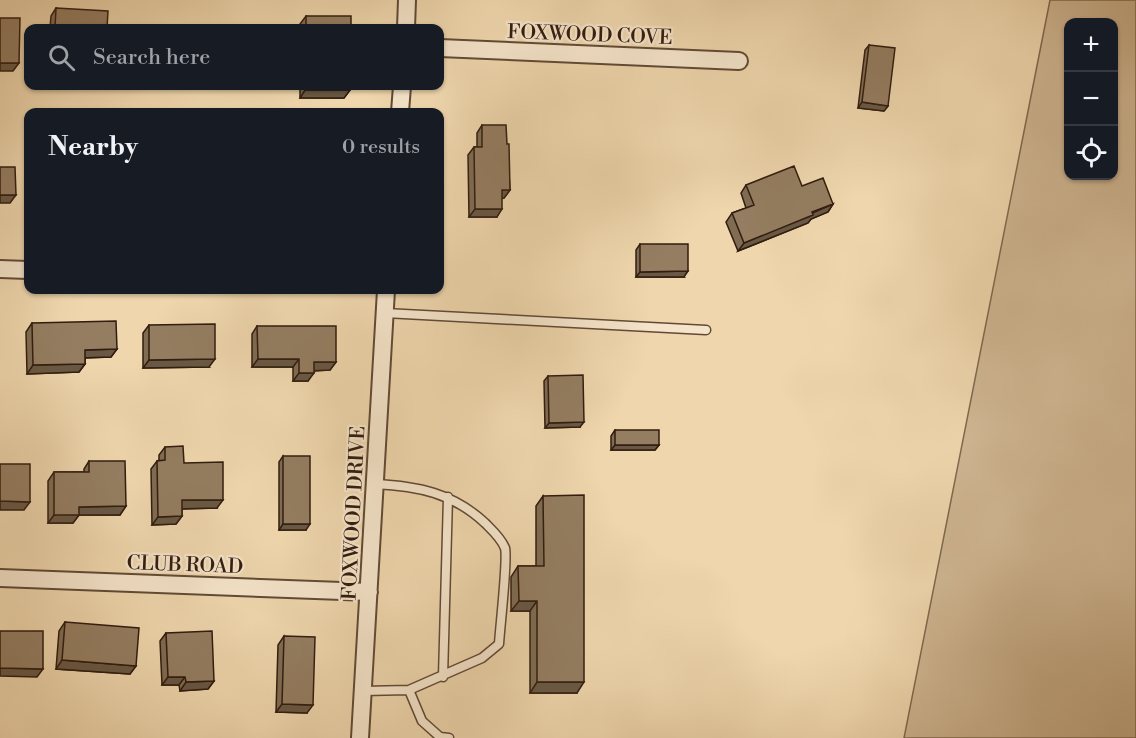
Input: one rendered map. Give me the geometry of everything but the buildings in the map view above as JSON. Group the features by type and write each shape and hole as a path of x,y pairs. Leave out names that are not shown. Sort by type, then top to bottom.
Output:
{"street":[{"path":"406,24 407,0"},
{"name":"FOXWOOD COVE","path":"444,48 739,61"},
{"path":"400,108 402,90"},
{"path":"0,269 24,270"},
{"name":"FOXWOOD DRIVE","path":"360,738 386,294"},
{"name":"CLUB ROAD","path":"0,578 369,592"}],"lane":[{"path":"385,313 706,330"},
{"path":"363,691 409,690 482,658 499,644 505,549 496,534 477,516 448,497 414,486 375,484"},
{"path":"443,677 448,497"},
{"path":"409,690 422,721 440,737 449,738"}],"shaded area":[{"path":"1050,0 1136,0 1136,738 904,738"}]}
